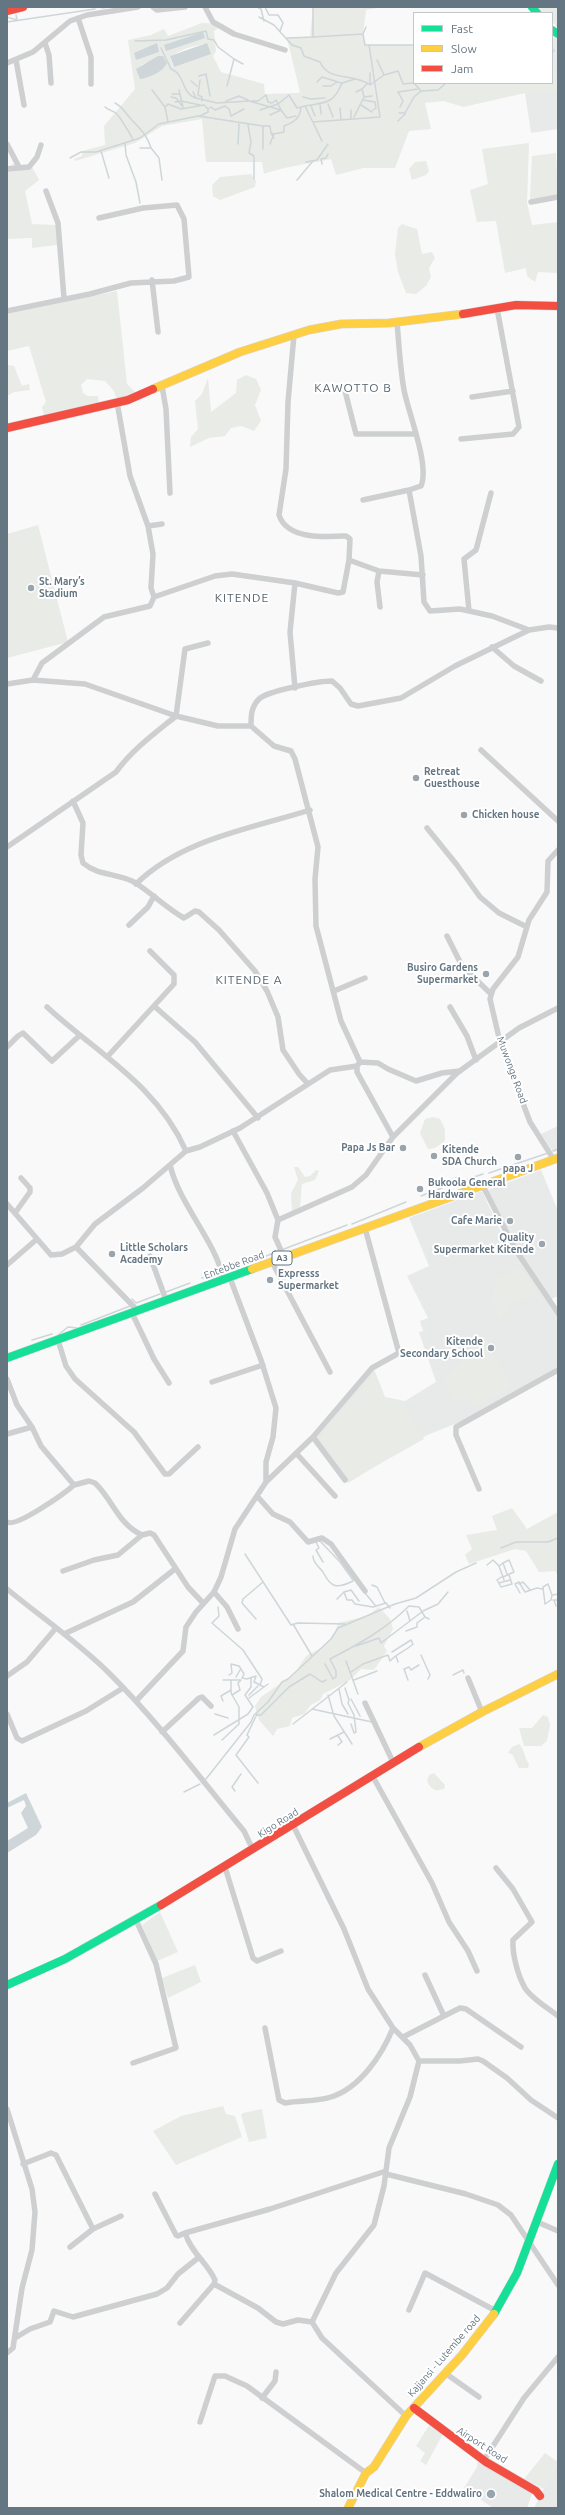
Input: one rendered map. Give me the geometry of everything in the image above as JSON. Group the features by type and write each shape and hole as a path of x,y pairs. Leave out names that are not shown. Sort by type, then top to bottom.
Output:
{"main road":[{"path":"7,11 23,7"},
{"path":"7,428 128,400 240,352 294,334 326,326 397,322 454,316 516,305 558,306"},
{"name":"Entebbe Road","path":"7,1358 556,1159"},
{"name":"Kigo Road","path":"7,1985 65,1959 136,1920 226,1867 393,1762 482,1712 558,1674"},
{"name":"Kajjansi - Lutembe road","path":"348,2508 366,2473 374,2467 406,2416 445,2373 496,2311 517,2273 535,2221 558,2164"},
{"name":"Airport Road","path":"414,2408 484,2460 536,2491 540,2496"}],"street":[{"path":"7,63 33,52 45,43 60,27 78,18 98,10 138,7"},
{"path":"153,7 157,10 185,7"},
{"path":"205,7 213,22 234,34 285,50"},
{"path":"78,18 91,56 91,84"},
{"path":"45,43 49,55 51,83"},
{"path":"16,60 24,106"},
{"path":"7,144 19,167"},
{"path":"7,169 29,167 37,157 41,145"},
{"path":"46,191 58,223 64,298"},
{"path":"531,202 558,197"},
{"path":"7,311 131,282 174,280 189,276 181,209 172,204 98,218"},
{"path":"152,280 158,332"},
{"path":"461,439 513,434 519,427 497,308"},
{"path":"363,500 418,488 422,483 422,464 404,389 397,322"},
{"path":"154,597 224,575 295,583 338,593 343,592 351,542 348,537 307,535 286,525 279,515 286,469 288,402 294,334"},
{"path":"162,386 166,409 170,493"},
{"path":"344,387 356,434 416,434"},
{"path":"472,397 513,392"},
{"path":"33,680 42,663 85,629 112,614 150,606 154,597 151,588 153,554 148,526 130,476 117,402"},
{"path":"409,490 423,575 424,602 429,610 469,611 492,616 529,630"},
{"path":"469,611 464,559 476,550 491,493"},
{"path":"148,526 162,524"},
{"path":"349,560 379,571 423,575"},
{"path":"379,571 377,582 380,607"},
{"path":"295,583 290,632 295,688"},
{"path":"251,726 252,709 260,698 295,688 332,681 340,688 352,704 364,706 401,698 492,647 529,630 548,627 558,628"},
{"path":"7,848 116,772 123,760 142,742 176,716 185,649 208,643"},
{"path":"492,647 514,666 541,681"},
{"path":"7,684 33,680 85,684 176,716 218,726 251,726 271,744 293,754 310,810 318,847 315,879 316,926 341,1021 358,1064 360,1080 393,1137"},
{"path":"481,750 558,822"},
{"path":"73,801 83,823 80,855 83,863 100,873 123,877 136,884 184,918 195,911 199,912 219,930 255,971 267,991 278,1017 283,1050 299,1074 308,1084"},
{"path":"136,884 167,860 205,842 310,810"},
{"path":"427,828 457,865 480,897 496,911 527,927"},
{"path":"447,936 462,966 490,994 518,957 527,927 547,892 547,865 558,850"},
{"path":"129,925 148,907 154,896"},
{"path":"108,1056 169,991 175,977 150,952"},
{"path":"334,991 365,978"},
{"name":"Muwonge Road","path":"490,994 500,1042 530,1122 556,1159"},
{"path":"154,1006 195,1042 258,1118"},
{"path":"47,1007 79,1036 108,1056 159,1105 177,1130 186,1151"},
{"path":"450,1007 467,1036 476,1060"},
{"path":"278,1220 352,1187 366,1174 393,1137 460,1071 526,1024 558,1008"},
{"path":"7,1046 23,1033 52,1061 79,1036"},
{"path":"7,1204 37,1239 55,1256 76,1247 95,1224 186,1151 200,1147 258,1118 330,1070 358,1064 378,1063 416,1081 442,1073 460,1071"},
{"path":"233,1131 267,1193 278,1220 274,1232 284,1257"},
{"path":"170,1165 179,1189 211,1245 227,1279 263,1365 276,1408 273,1437 266,1462 266,1482"},
{"path":"15,1213 30,1192 30,1188 22,1178"},
{"path":"483,1186 515,1249 558,1313"},
{"path":"136,1701 183,1651 186,1626 203,1603 214,1592 221,1577 235,1529 266,1482 313,1437 372,1368 397,1355 400,1350 365,1228"},
{"path":"7,1265 37,1239"},
{"path":"76,1247 128,1298 154,1359 169,1383"},
{"path":"150,1256 166,1300"},
{"path":"272,1262 330,1372"},
{"path":"58,1340 66,1366 75,1378 138,1435 165,1474 169,1474 198,1447"},
{"path":"212,1382 263,1365"},
{"path":"479,1489 456,1435 456,1427 558,1370"},
{"path":"7,1379 19,1408 32,1427 41,1446 74,1485"},
{"path":"7,1434 32,1427"},
{"path":"313,1437 345,1480"},
{"path":"296,1453 335,1496"},
{"path":"7,1522 17,1522 60,1497 74,1485 89,1481 95,1483 121,1520 130,1529 142,1536"},
{"path":"257,1496 273,1514 290,1522 308,1542 322,1538 331,1544 365,1591"},
{"path":"63,1571 94,1560 118,1555 142,1536 150,1533 154,1535 175,1569 203,1603"},
{"path":"64,1634 133,1602 175,1569"},
{"path":"7,1589 64,1634 124,1688 244,1831 253,1850"},
{"path":"214,1592 227,1607 238,1629"},
{"path":"7,1676 27,1662 56,1628"},
{"path":"468,1678 482,1712"},
{"path":"7,1714 17,1738 22,1741 86,1711 124,1688"},
{"path":"162,1732 199,1698 202,1697 211,1706"},
{"path":"365,1703 393,1762"},
{"path":"372,1775 432,1883 449,1922 468,1950 478,1971"},
{"path":"293,1825 344,1929 368,1989 393,2028 403,2038 419,2061 410,2097 389,2148 386,2173 374,2225 336,2273 312,2322"},
{"path":"226,1867 254,1958 257,1961 280,1950"},
{"path":"496,1868 516,1893 532,1922 513,1940 516,1960 523,1983 529,1992 558,2016"},
{"path":"133,2063 176,2048 156,1964 136,1920"},
{"path":"425,1975 444,2016"},
{"path":"403,2038 460,2008 466,2009 520,2047"},
{"path":"265,2028 280,2100 285,2103 332,2097 353,2084 378,2056 393,2028"},
{"path":"419,2061 460,2061 478,2059 483,2061 507,2078 531,2100 558,2118"},
{"path":"7,2109 34,2199 35,2225 32,2250 22,2288 13,2350 7,2353"},
{"path":"23,2164 51,2153 56,2155 93,2229"},
{"path":"155,2194 176,2235 178,2236 386,2173 466,2194 498,2205 508,2211 558,2285"},
{"path":"70,2247 93,2229 121,2216"},
{"path":"535,2221 558,2231"},
{"path":"180,2323 214,2284 215,2280 213,2274 198,2258 190,2246 185,2233"},
{"path":"15,2338 30,2328 50,2322 54,2311 73,2317 157,2294 168,2288 178,2274 198,2258"},
{"path":"409,2310 425,2273 496,2311"},
{"path":"214,2284 258,2308 276,2322 283,2324 298,2320 312,2322 329,2344 406,2416"},
{"path":"484,2460 524,2398 558,2357"},
{"path":"262,2398 273,2384 276,2372"},
{"path":"445,2373 479,2397"},
{"path":"200,2422 215,2375 234,2380 262,2398 366,2473"}],"shaded area":[{"path":"313,7 383,7 366,10 363,35 365,45 413,45 413,84 553,84 553,66 558,93 525,93 463,107 444,101 425,103 431,129 409,131 395,168 363,168 336,175 331,159 289,167 264,174 262,162 206,162 202,119 162,126 135,143 75,161 74,159 82,156 82,151 105,145 104,126 135,89 128,40 151,35 164,29 168,36 202,23 224,24 214,31 216,51 213,56 221,72 264,84 265,94 297,93 300,92 287,38 310,37","holes":["207,43 173,67 170,56 187,48","156,59 165,67 141,78 141,65"]},
{"path":"538,7 558,7 558,27 553,23 553,12 541,12"},
{"path":"203,32 205,38 166,51 164,45"},
{"path":"553,37 558,40 558,92 553,65"},
{"path":"157,43 159,52 136,60 134,53"},
{"path":"207,43 211,54 174,67 170,56"},
{"path":"158,56 163,56 167,63 165,66 155,74 140,79 136,69"},
{"path":"525,93 558,93 558,129 531,133"},
{"path":"529,143 527,203 532,225 558,222 558,273 538,272 535,282 527,276 526,268 505,273 496,221 477,222 470,190 488,184 482,149"},
{"path":"556,153 558,196 530,199 532,156"},
{"path":"426,161 429,171 426,175 412,180 409,169 415,162"},
{"path":"13,164 32,167 39,180 25,191 32,224 57,225 57,245 32,248 32,238 7,239 7,167"},
{"path":"251,174 256,181 255,187 220,200 213,196 212,185 220,177"},
{"path":"402,224 417,229 422,254 432,252 435,258 429,268 431,277 426,286 416,294 406,293 398,272 395,254 398,228"},
{"path":"117,291 127,384 138,395 118,401 113,390 105,381 87,379 81,385 83,393 88,396 98,396 99,405 44,416 42,407 46,402 29,346 7,351 7,314"},
{"path":"7,365 14,366 22,386 29,384 30,390 14,392 7,396"},
{"path":"246,375 256,379 261,390 255,405 261,421 254,431 241,426 231,428 225,436 209,438 190,447 191,437 198,429 195,401 202,394 208,378 211,412 236,393 237,380"},
{"name":"St. Mary’s Stadium","path":"38,525 68,642 7,658 7,534"},
{"path":"433,1117 440,1119 445,1129 445,1141 435,1148 428,1149 420,1133 425,1119"},
{"path":"558,1126 558,1151 553,1152 541,1134"},
{"path":"294,1167 298,1167 305,1177 310,1176 316,1170 319,1171 315,1180 302,1184 300,1207 292,1211 291,1193 298,1180"},
{"path":"541,1170 558,1211 558,1296 551,1299 517,1250 488,1190"},
{"name":"Kitende Secondary School","path":"482,1191 500,1230 558,1316 558,1367 462,1421 425,1436 348,1483 316,1438 374,1369 385,1397 405,1401 436,1382 419,1332 423,1331 420,1321 428,1318 407,1276 429,1266 409,1218"},
{"path":"520,1267 535,1287 535,1294 513,1303 498,1321 492,1300 497,1279"},
{"path":"486,1341 512,1387 472,1408 465,1396 453,1403 443,1381 469,1354"},
{"path":"374,1372 385,1398 405,1403 424,1439 349,1481 318,1438"},
{"path":"512,1508 527,1529 558,1512 558,1575 555,1571 539,1572 526,1551 515,1549 469,1564 465,1555 472,1549 466,1535 497,1530 492,1516"},
{"path":"379,1607 390,1619 393,1629 384,1646 387,1651 374,1670 361,1669 350,1680 323,1694 320,1700 311,1705 304,1714 292,1718 290,1726 277,1729 273,1736 259,1720 255,1706 261,1697 294,1674 306,1656 321,1648 334,1635 338,1623 367,1616"},
{"path":"543,1715 548,1717 550,1725 547,1741 541,1746 524,1746 519,1728 532,1728"},
{"path":"519,1744 529,1764 528,1768 519,1768 512,1754 508,1753 512,1747"},
{"path":"434,1773 445,1785 444,1789 435,1790 428,1784 427,1781 429,1775"},
{"path":"26,1793 42,1827 36,1835 7,1853 7,1841 28,1828 21,1813 26,1806 24,1800 7,1808 7,1803"},
{"path":"160,1912 178,1952 157,1961 142,1925"},
{"path":"195,1965 201,1982 168,1998 162,1978"},
{"path":"223,2106 226,2114 235,2116 242,2137 176,2165 153,2131 181,2116"},
{"path":"262,2109 267,2138 249,2142 241,2115 243,2113"},
{"path":"430,2424 443,2434 426,2465 420,2461 425,2453 416,2446"},
{"path":"545,2453 558,2462 544,2489 524,2479"},
{"path":"478,2459 533,2491 527,2508 493,2508 464,2488 477,2467"},
{"path":"558,2462 558,2508 534,2508 540,2496"}],"waterway":[{"path":"102,8 108,7"},
{"path":"257,7 261,9 264,21"},
{"path":"265,7 269,15 278,15 283,23 280,31"},
{"path":"313,7 313,37 363,34 365,45 413,45"},
{"path":"7,22 95,9"},
{"path":"7,17 17,20 16,15"},
{"path":"259,17 274,25 292,45 301,48 304,56 320,62 324,68 335,75 357,79 370,85 384,75 398,71 403,84 413,83"},
{"path":"363,34 366,27"},
{"path":"135,41 166,40 206,31 208,39 214,40 218,47 234,59"},
{"path":"287,38 313,37"},
{"path":"313,122 380,117 369,45"},
{"path":"161,48 171,69 179,75 187,92 195,98"},
{"path":"227,86 234,59 243,64"},
{"path":"377,60 384,75"},
{"path":"370,73 370,85"},
{"path":"199,76 206,74 210,96"},
{"path":"317,82 322,77 341,83"},
{"path":"322,141 305,106 323,103 332,99 342,83 355,79"},
{"path":"200,80 198,95 202,97 202,101"},
{"path":"191,81 197,86"},
{"path":"323,86 331,86 337,82"},
{"path":"354,117 364,97 362,89 368,83"},
{"path":"415,84 421,91 438,90 445,84"},
{"path":"356,92 362,89"},
{"path":"400,107 403,101 398,92 418,89"},
{"path":"152,90 165,107 168,122"},
{"path":"179,90 183,107"},
{"path":"399,113 405,113 414,97 421,91"},
{"path":"193,92 196,98 217,103 249,101 281,110"},
{"path":"172,94 179,94"},
{"path":"252,101 258,101 266,95 268,102 272,103 276,100 281,110"},
{"path":"260,110 278,104 289,95 297,108 301,107"},
{"path":"226,101 239,96 248,100"},
{"path":"364,97 372,96"},
{"path":"171,97 176,98 182,106"},
{"path":"303,97 311,99 325,98"},
{"path":"363,100 375,102 376,108 373,110"},
{"path":"175,102 181,101 200,105"},
{"path":"115,103 122,108 142,132 151,148"},
{"path":"165,107 168,104 181,109 204,105 208,109 211,107 215,110 225,106 229,109 231,116 244,109"},
{"path":"320,104 321,114"},
{"path":"328,104 333,117"},
{"path":"361,105 372,112"},
{"path":"270,144 274,134 284,132 284,126 296,120 301,107 305,106"},
{"path":"311,106 315,116"},
{"path":"105,107 118,115 133,140"},
{"path":"340,108 341,120"},
{"path":"200,116 208,112 208,109"},
{"path":"270,115 281,110 287,118 296,116"},
{"path":"351,110 351,118"},
{"path":"398,121 405,114"},
{"path":"70,158 81,152 96,152 140,138 159,124 198,116 263,126"},
{"path":"238,144 239,124"},
{"path":"248,125 251,142 249,153 254,156 254,179"},
{"path":"263,149 263,126 270,126 271,133"},
{"path":"274,134 271,133 274,138"},
{"path":"125,143 126,155 136,182 140,203"},
{"path":"306,162 317,160 328,144"},
{"path":"140,148 151,148 159,158 162,180"},
{"path":"101,151 109,178"},
{"path":"322,164 321,159 326,158 328,154"},
{"path":"297,180 313,161"},
{"path":"553,1151 558,1149"},
{"path":"489,1173 548,1153"},
{"path":"468,1179 483,1174"},
{"path":"447,1181 459,1177"},
{"path":"448,1186 463,1181"},
{"path":"437,1190 442,1188"},
{"path":"421,1196 431,1192"},
{"path":"352,1224 406,1202"},
{"path":"284,1249 347,1225"},
{"path":"264,1257 278,1251"},
{"path":"225,1271 260,1259"},
{"path":"202,1278 219,1273"},
{"path":"166,1292 190,1283"},
{"path":"132,1299 136,1303 160,1294"},
{"path":"81,1325 130,1306"},
{"path":"58,1335 68,1327 77,1328"},
{"path":"32,1340 52,1334"},
{"path":"501,1548 516,1542 548,1542 558,1538"},
{"path":"320,1541 340,1562 353,1580"},
{"path":"316,1542 319,1548 316,1550 323,1562"},
{"path":"245,1554 291,1625 298,1623 345,1624"},
{"path":"313,1556 315,1563 329,1581 335,1586 353,1581"},
{"path":"487,1565 493,1560 499,1566 504,1580"},
{"path":"503,1563 509,1560 514,1572 503,1577"},
{"path":"206,1779 251,1722 254,1715 268,1702 282,1682 288,1679 331,1639 338,1628 395,1604 416,1598 456,1572 476,1563"},
{"path":"499,1566 503,1563 507,1574"},
{"path":"509,1575 512,1584"},
{"path":"503,1576 497,1580 501,1587 512,1584"},
{"path":"499,1583 510,1580"},
{"path":"256,1619 242,1603 243,1599 263,1582"},
{"path":"520,1593 515,1584 519,1582 525,1592 537,1588 543,1589"},
{"path":"519,1584 523,1582 530,1590"},
{"path":"548,1584 552,1595 551,1600 545,1604 543,1587 548,1584"},
{"path":"372,1585 377,1587 385,1603"},
{"path":"359,1601 351,1590 344,1592 347,1600 352,1600 355,1604 373,1607 386,1603 390,1608"},
{"path":"337,1599 344,1592"},
{"path":"356,1646 379,1638 381,1643 423,1611 438,1604 448,1592"},
{"path":"365,1593 375,1605"},
{"path":"553,1595 558,1594"},
{"path":"553,1600 558,1600"},
{"path":"554,1600 556,1606"},
{"path":"325,1664 333,1679 336,1677 336,1671 330,1659 372,1636 409,1606 419,1607 425,1617 429,1619"},
{"path":"218,1607 219,1616 212,1623 243,1650 262,1679 260,1685"},
{"path":"407,1611 410,1621"},
{"path":"406,1631 417,1627 417,1623 425,1617"},
{"path":"293,1624 312,1656"},
{"path":"351,1672 363,1664 388,1655 390,1661 413,1644 411,1640 392,1652"},
{"path":"421,1655 430,1675 428,1679"},
{"path":"396,1656 398,1662"},
{"path":"346,1661 358,1694"},
{"path":"229,1675 232,1673 231,1664 239,1666 244,1674 242,1678 247,1679 256,1676 254,1682 264,1687"},
{"path":"408,1680 404,1669 409,1667 411,1670 419,1665"},
{"path":"236,1677 240,1670"},
{"path":"453,1675 463,1670 464,1673"},
{"path":"354,1680 377,1671"},
{"path":"257,1715 261,1715 289,1687 310,1674 322,1682 326,1680"},
{"path":"214,1735 248,1714 253,1707 245,1695 251,1687 251,1678"},
{"path":"223,1680 241,1680 238,1683 240,1690 232,1695"},
{"path":"222,1740 239,1724 239,1707 231,1693 231,1680"},
{"path":"293,1724 347,1682"},
{"path":"249,1698 268,1684"},
{"path":"249,1695 258,1686"},
{"path":"345,1688 349,1700 348,1703 354,1715 356,1732 354,1733 351,1724"},
{"path":"339,1689 342,1704 348,1714"},
{"path":"223,1701 221,1696 231,1690"},
{"path":"328,1695 334,1716 352,1744"},
{"path":"351,1699 360,1716"},
{"path":"312,1709 372,1722"},
{"path":"215,1714 228,1718"},
{"path":"257,1714 247,1735 249,1737 236,1755 258,1783"},
{"path":"330,1739 344,1732"},
{"path":"338,1736 342,1742 338,1745"},
{"path":"235,1791 232,1787 241,1774"},
{"path":"184,1792 200,1784"}],"traffic: fast":[{"path":"532,7 536,12"},
{"path":"553,31 558,34"},
{"path":"7,1358 252,1269"},
{"path":"7,1985 65,1959 161,1905"},
{"path":"494,2314 517,2273 558,2164"}],"traffic: slow":[{"path":"153,389 240,352 309,330 341,324 389,323 463,314"},
{"path":"252,1269 558,1158"},
{"path":"419,1747 482,1712 558,1674"},
{"path":"348,2508 366,2473 374,2467 406,2416 462,2355 494,2314"}],"traffic: jam":[{"path":"7,11 23,7"},
{"path":"463,314 516,305 558,306"},
{"path":"7,428 128,400 153,389"},
{"path":"161,1905 419,1747"},
{"path":"414,2408 486,2462 536,2491 540,2496"}],"place":[{"name":"St. Mary’s Stadium","path":"31,588"},
{"name":"Retreat Guesthouse","path":"416,778"},
{"name":"Chicken house","path":"464,815"},
{"name":"Busiro Gardens Supermarket","path":"486,974"},
{"name":"Papa Js Bar","path":"403,1148"},
{"name":"Kitende SDA Church","path":"434,1156"},
{"name":"papa J","path":"518,1157"},
{"name":"Bukoola General Hardware","path":"420,1189"},
{"name":"Cafe Marie","path":"510,1221"},
{"name":"Quality Supermarket Kitende","path":"542,1244"},
{"name":"Little Scholars Academy","path":"112,1254"},
{"name":"Expresss Supermarket","path":"270,1280"},
{"name":"Kitende Secondary School","path":"491,1348"},
{"name":"Shalom Medical Centre - Eddwaliro","path":"491,2494"}],"district":[{"name":"KAWOTTO B","path":"353,388"},
{"name":"KITENDE","path":"242,598"},
{"name":"KITENDE A","path":"249,980"}]}
